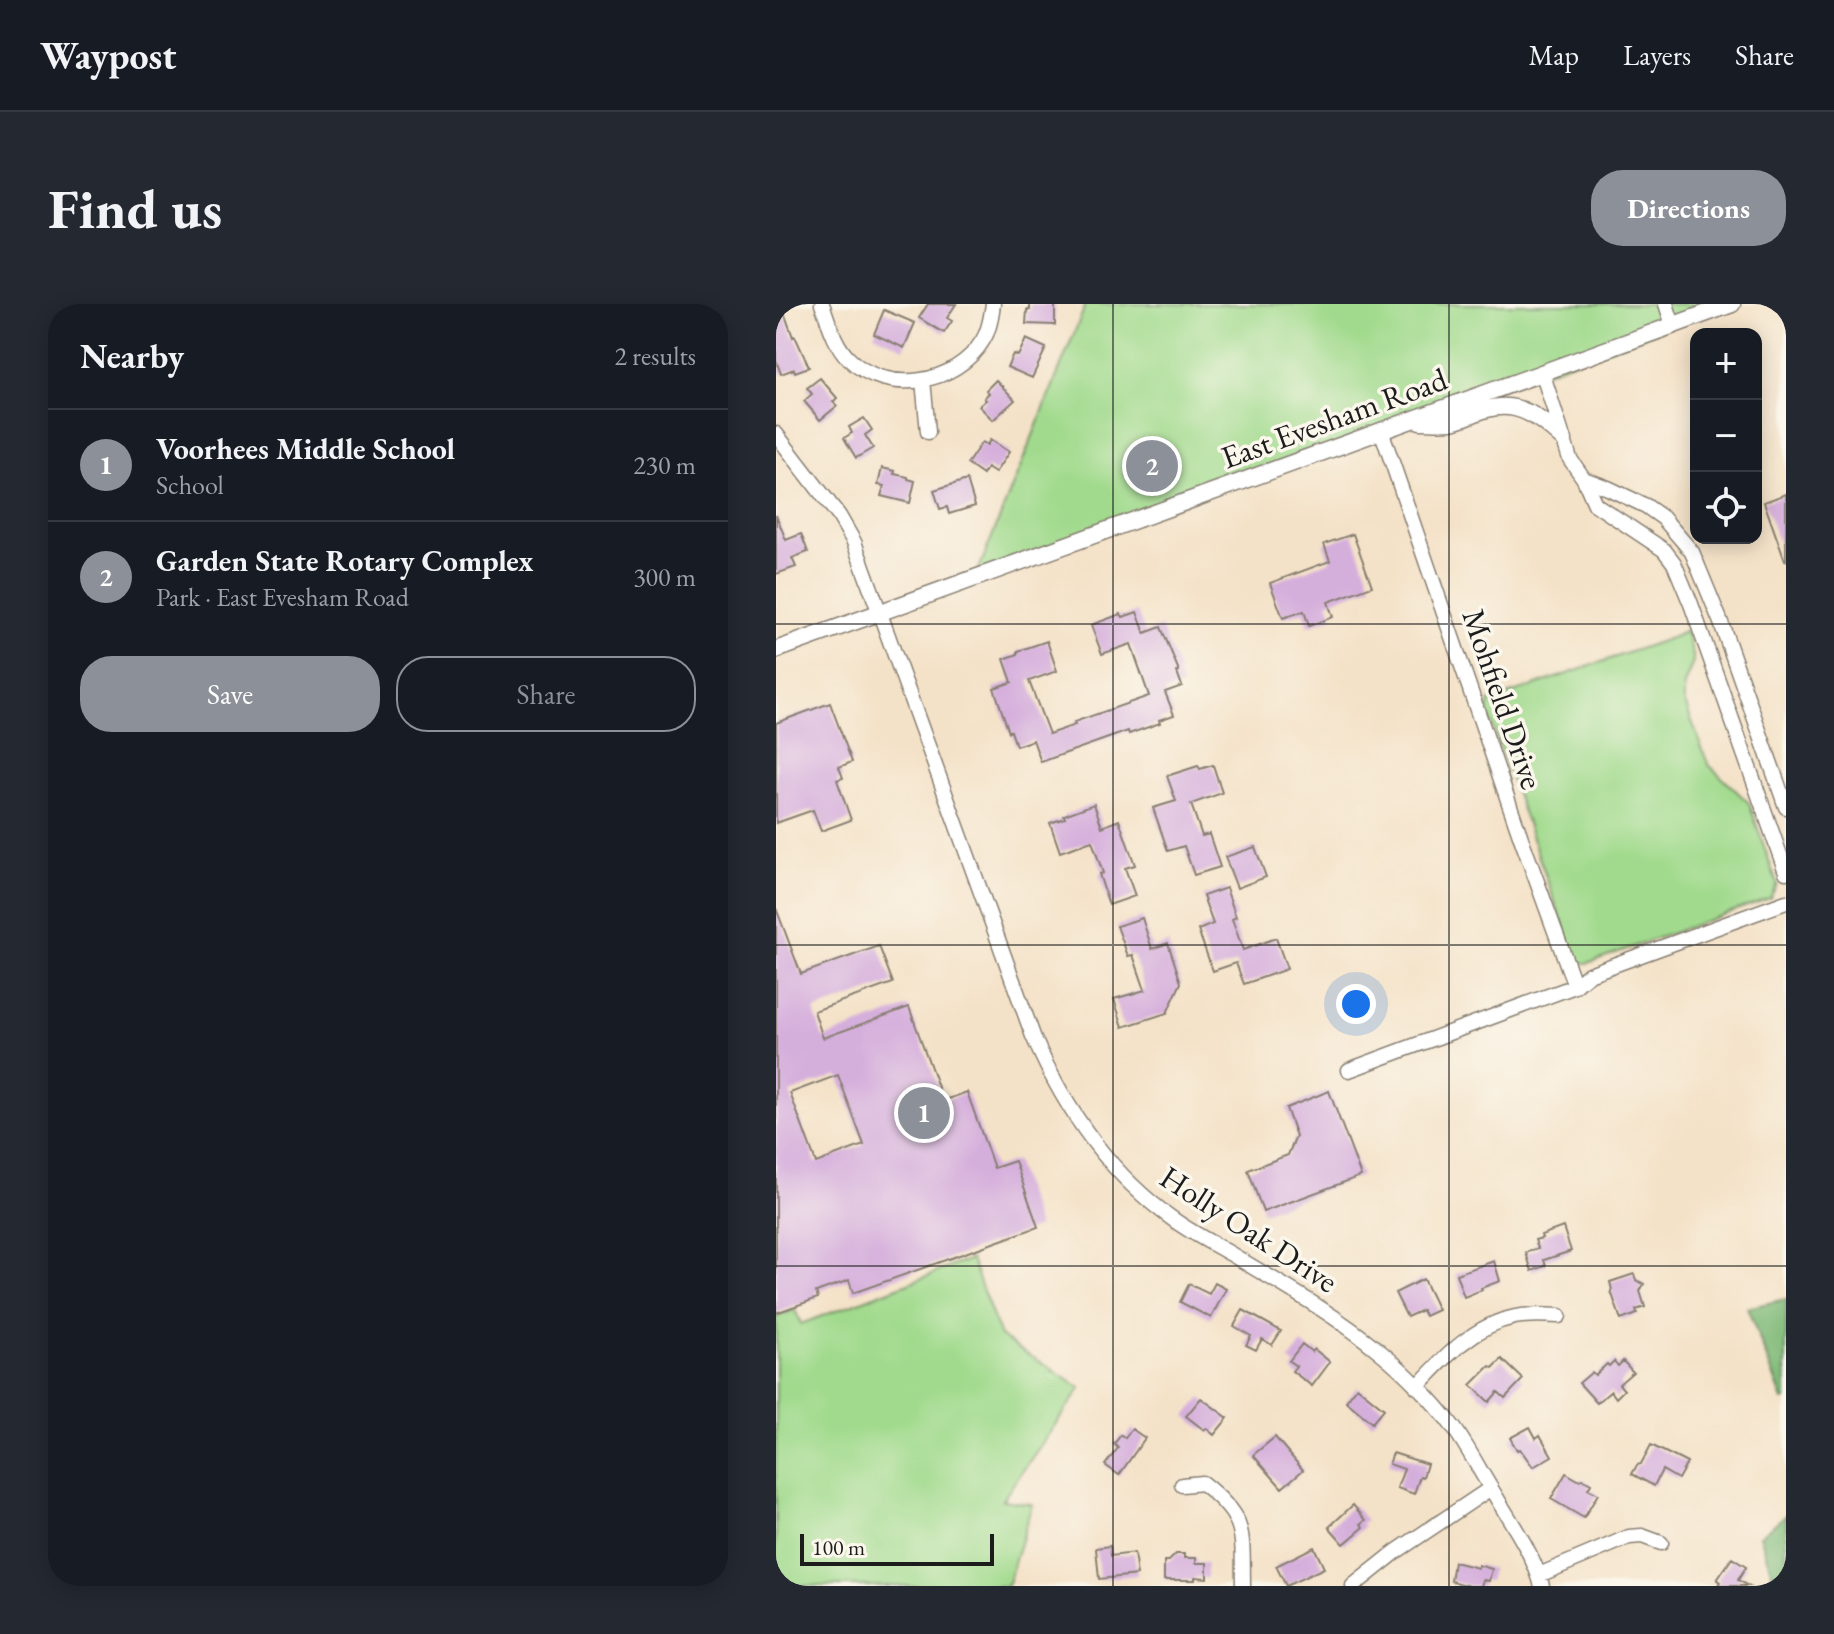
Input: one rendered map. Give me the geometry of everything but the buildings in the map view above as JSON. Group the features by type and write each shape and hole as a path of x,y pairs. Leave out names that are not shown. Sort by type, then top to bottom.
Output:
{"main road":[{"name":"East Evesham Road","path":"776,650 1732,304"},
{"path":"1406,421 1451,421 1485,409 1515,407 1543,421 1564,440"}],"street":[{"path":"822,304 838,345 850,359 864,370 896,382 923,380 949,371 974,352 985,338 993,304"},
{"path":"1666,304 1673,325"},
{"path":"1542,372 1570,459 1584,479 1595,504 1664,550 1674,563 1786,872"},
{"path":"923,380 928,432"},
{"name":"Mohfield Drive","path":"1381,430 1575,986"},
{"name":"Holly Oak Drive","path":"776,434 800,462 854,542 1033,1036 1080,1123 1097,1148 1138,1192 1175,1221 1350,1328 1381,1352 1432,1401 1454,1428 1491,1488 1522,1540 1541,1580"},
{"path":"1584,479 1646,506 1663,518 1692,552 1737,667 1786,807"},
{"path":"1715,674 1737,667"},
{"path":"1759,792 1778,784"},
{"path":"1349,1070 1575,986 1589,974 1786,902"},
{"path":"1417,1387 1449,1353 1486,1328 1513,1317 1559,1316"},
{"path":"1182,1485 1202,1483 1231,1509 1239,1522 1243,1586"},
{"path":"1353,1586 1397,1551 1491,1488"},
{"path":"1541,1580 1629,1537 1642,1536 1661,1543"}],"green space":[{"path":"1086,304 1732,304 975,579"},
{"path":"1686,631 1693,662 1684,685 1684,700 1708,764 1749,803 1777,884 1770,898 1588,963 1581,962 1574,955 1491,723 1488,710 1490,701"},
{"path":"971,1259 1000,1336 1081,1388 1002,1500 1032,1504 1007,1586 776,1586 776,1317 795,1310 801,1324"},
{"path":"1786,1299 1786,1400 1783,1400 1747,1308"},
{"path":"1786,1515 1786,1586 1776,1586 1760,1535"}],"place":[{"name":"Garden State Rotary Complex","path":"1152,466"},
{"name":"Voorhees Middle School","path":"924,1113"}]}
